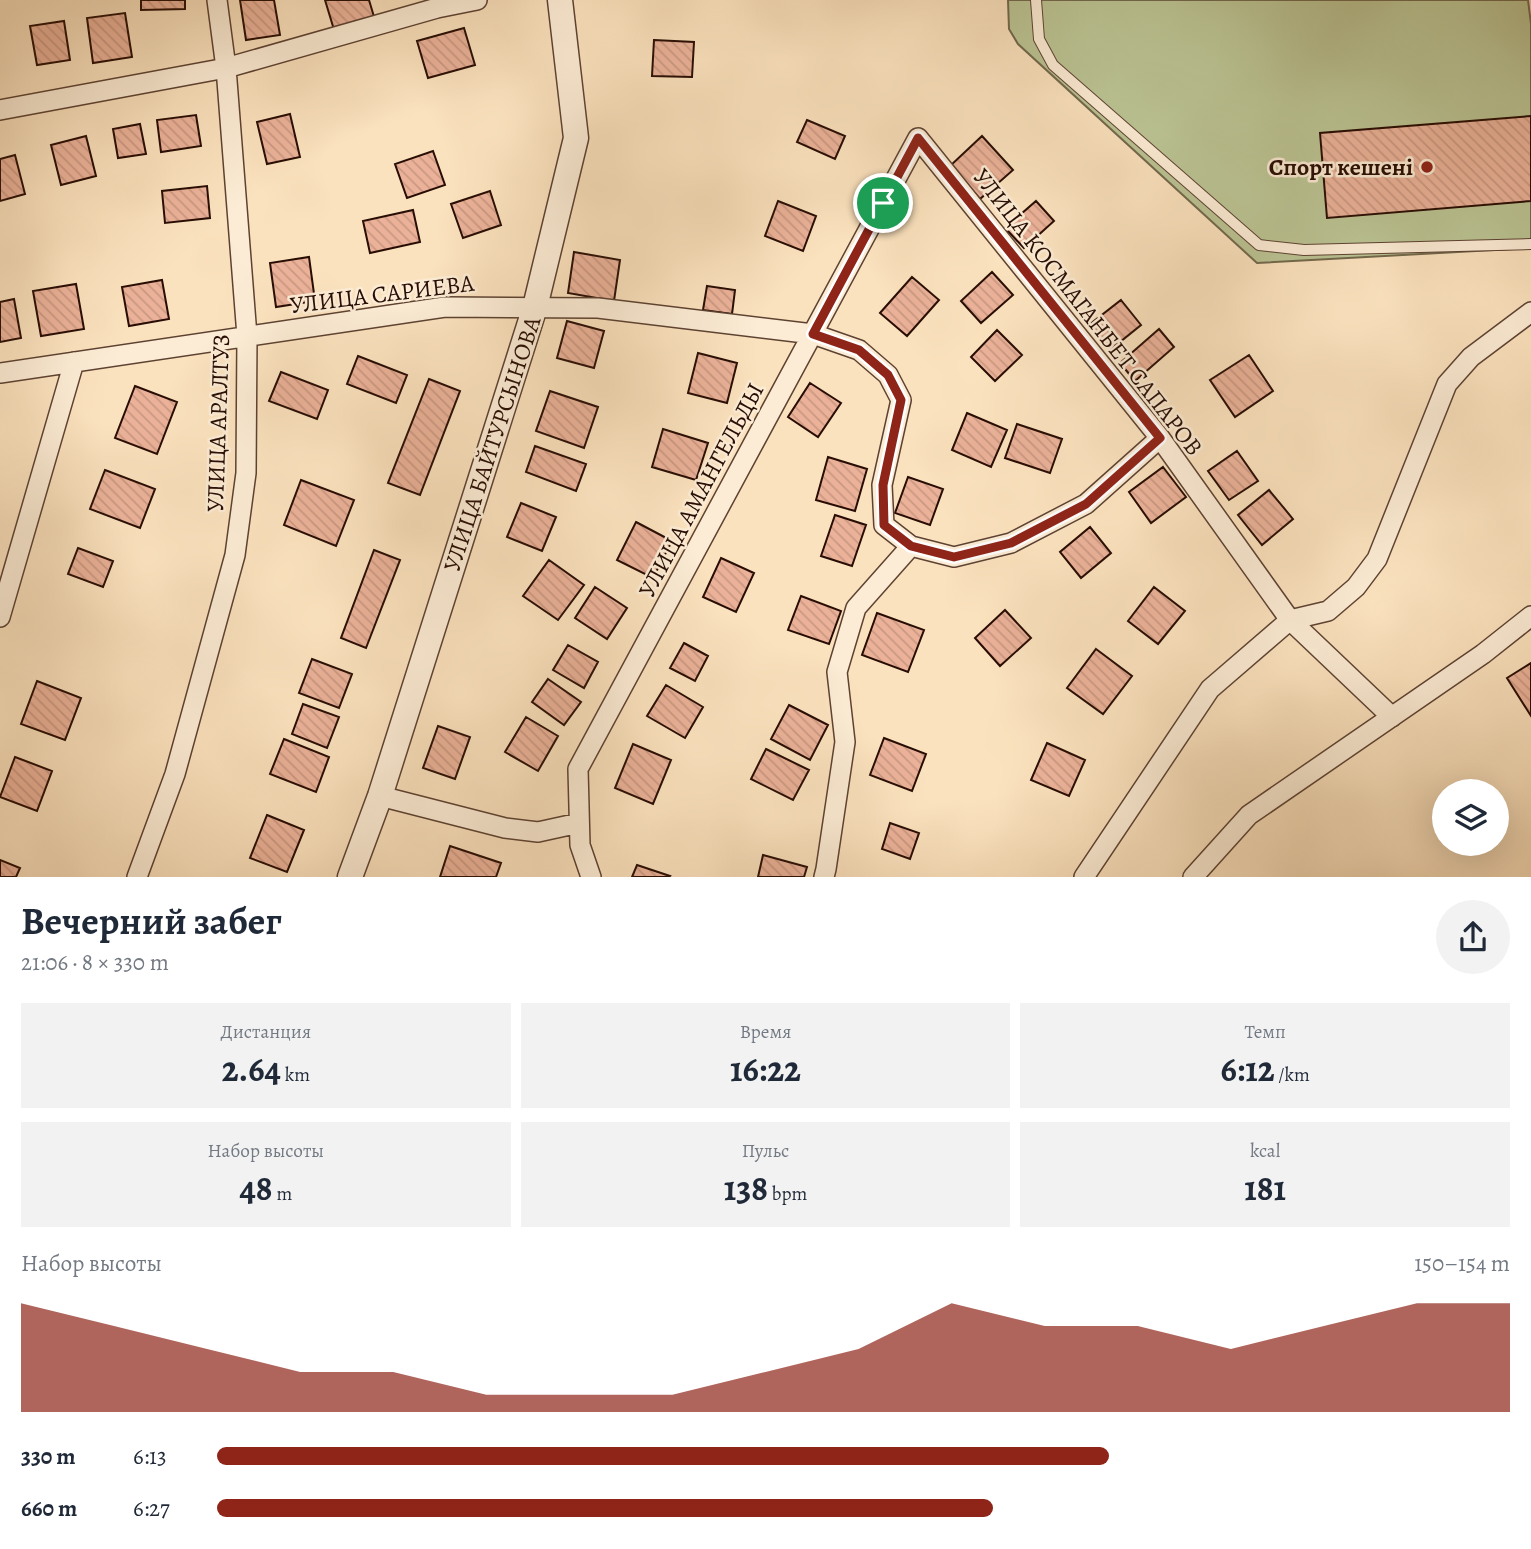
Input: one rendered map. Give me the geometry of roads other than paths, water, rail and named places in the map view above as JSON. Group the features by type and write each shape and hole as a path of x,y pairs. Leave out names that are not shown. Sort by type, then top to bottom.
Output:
{"street":[{"name":"УЛИЦА АРАЛТУЗ","path":"137,877 175,774 235,555 246,473 247,336 226,68 216,0"},
{"path":"0,110 226,68 436,8 477,0"},
{"name":"УЛИЦА БАЙТУРСЫНОВА","path":"350,877 380,796 536,307 576,138 560,0"},
{"name":"УЛИЦА АМАНГЕЛЬДЫ","path":"591,877 580,845 578,769 918,138"},
{"name":"УЛИЦА КОСМАГАНБЕТ САПАРОВ","path":"918,138 1160,438 1290,620 1392,717"},
{"name":"УЛИЦА САРИЕВА","path":"0,373 445,307 598,308 813,334 859,350 888,375 901,400 883,485 884,525 911,546"},
{"path":"1084,877 1210,689 1290,620 1328,611 1356,587 1377,559 1447,384 1471,357 1531,312"},
{"path":"0,617 74,362"},
{"path":"824,877 845,743 836,672 856,608 911,546 954,557 1011,543 1086,504 1160,438"},
{"path":"1193,877 1249,815 1483,654 1531,616"},
{"path":"380,796 505,828 538,832 579,822"}],"lane":[{"path":"1036,0 1039,39 1053,65 1259,245 1304,250 1531,244"}],"place":[{"name":"Спорт кешені","path":"1427,167"}]}
